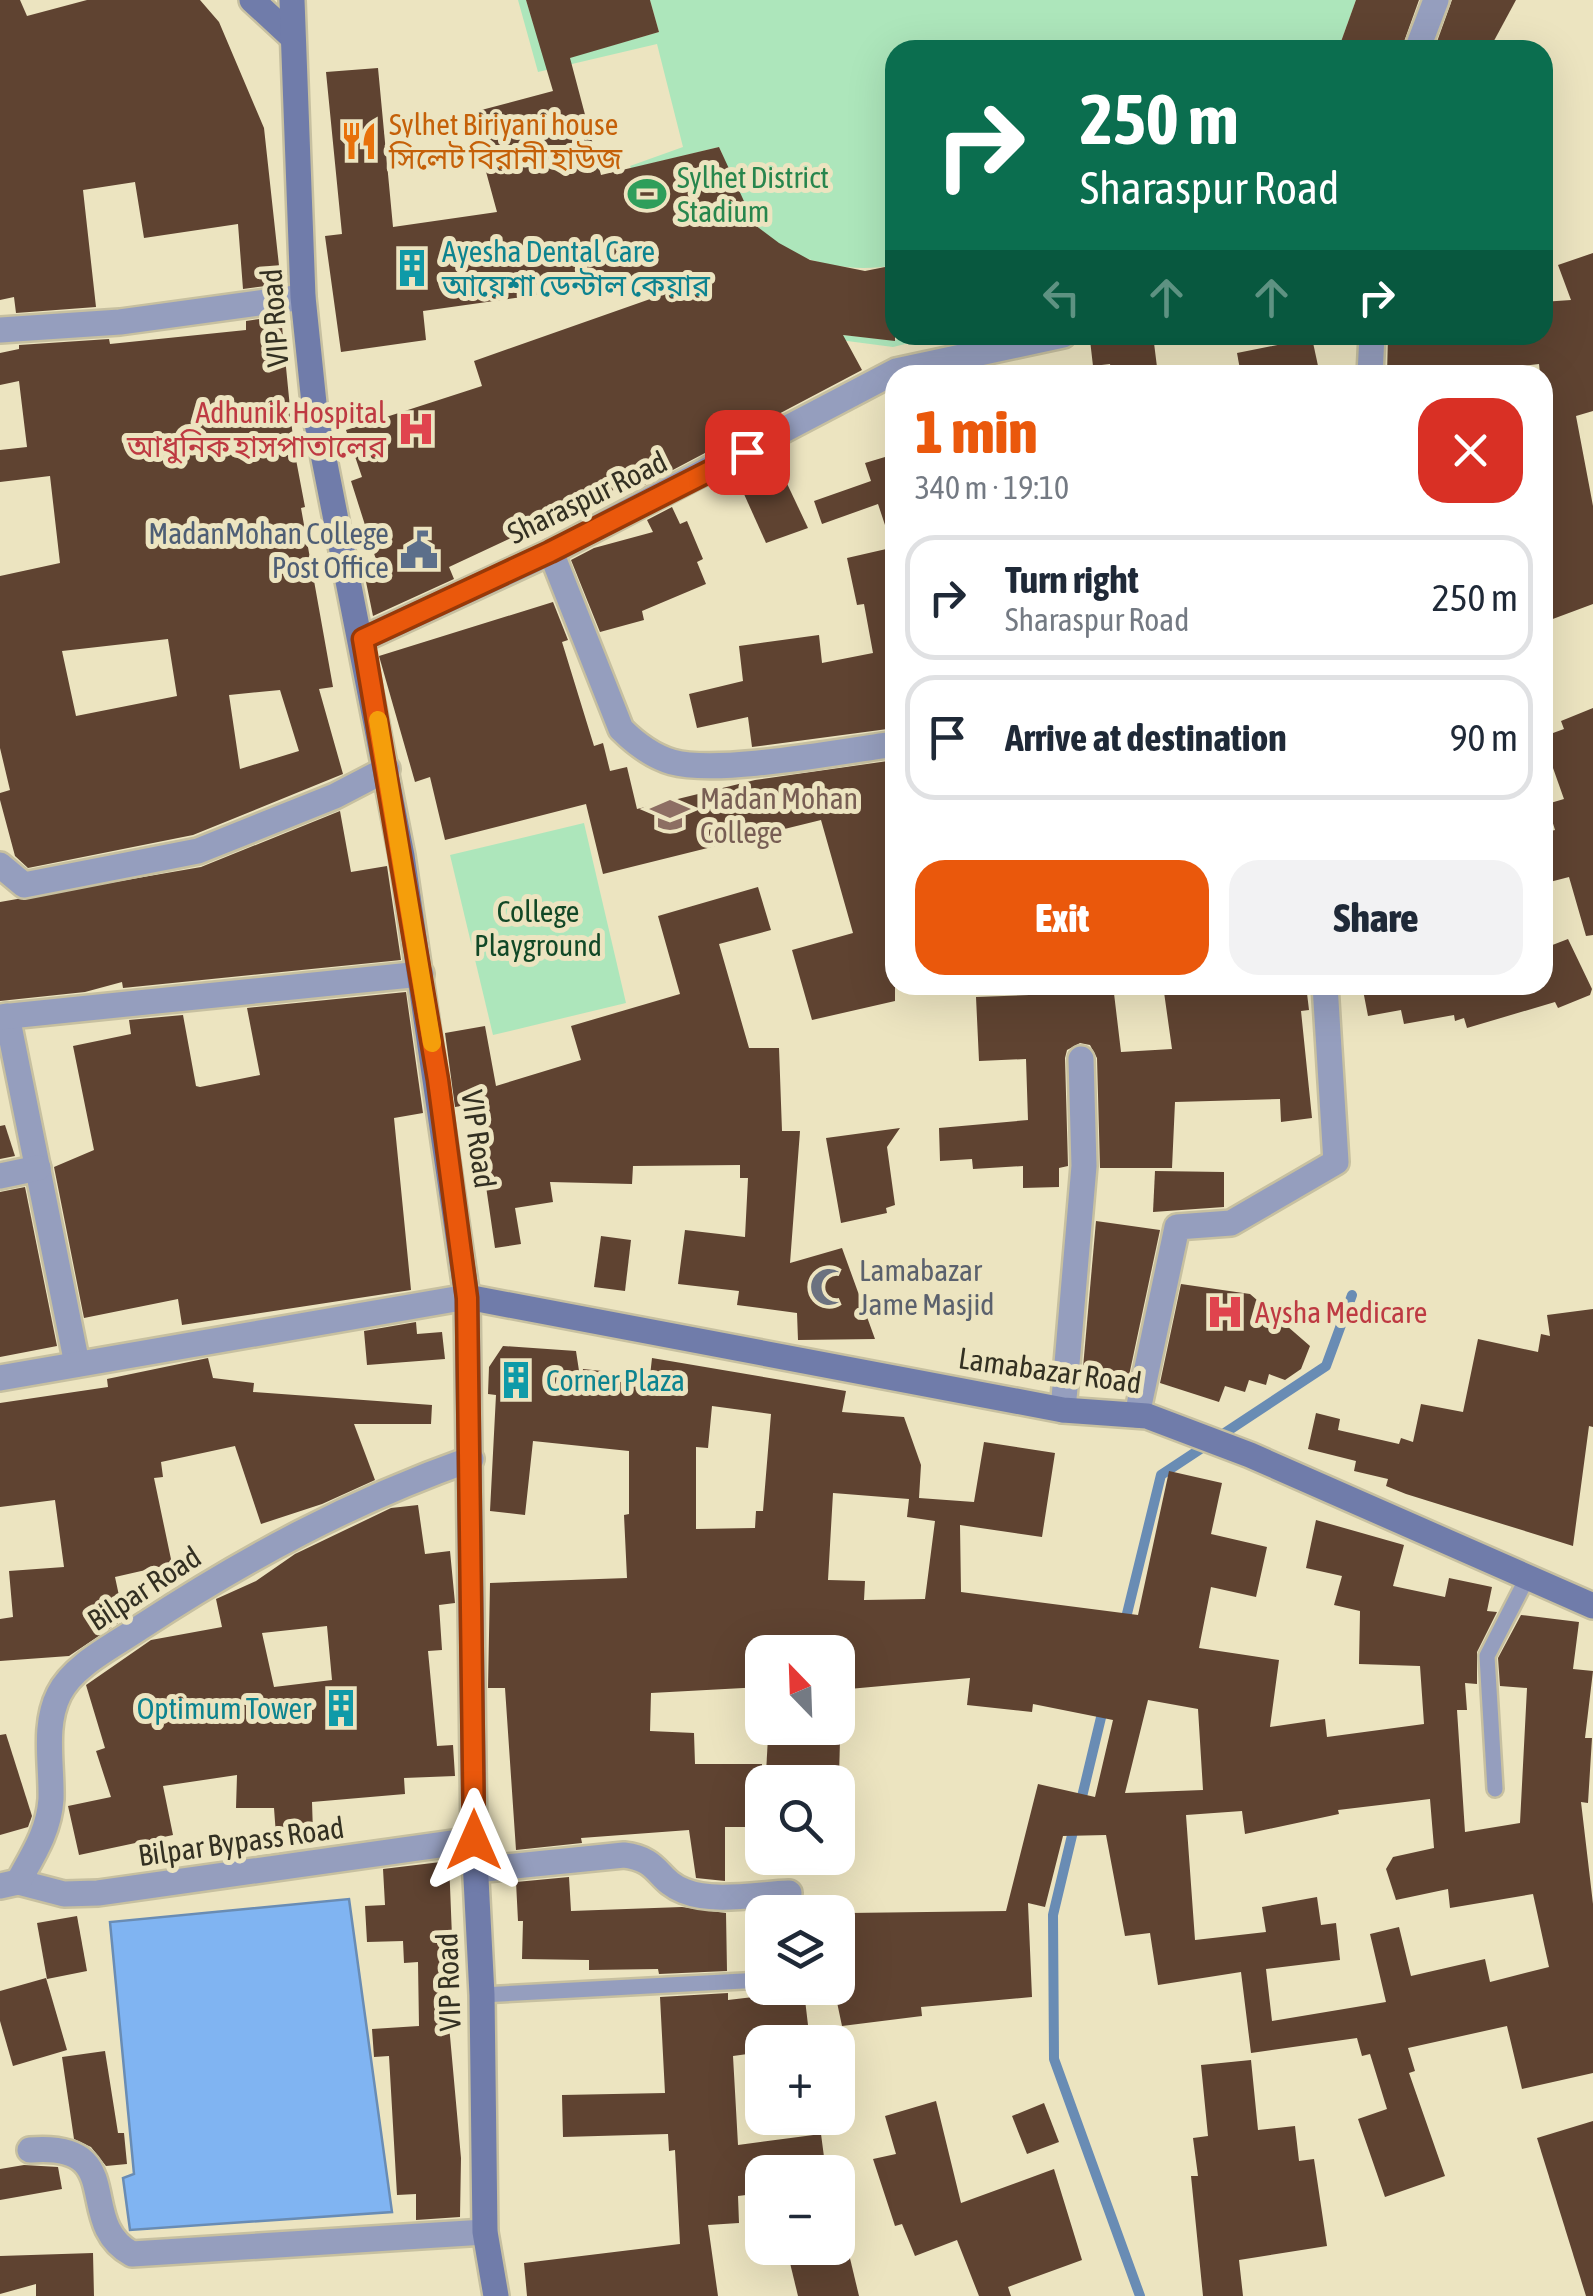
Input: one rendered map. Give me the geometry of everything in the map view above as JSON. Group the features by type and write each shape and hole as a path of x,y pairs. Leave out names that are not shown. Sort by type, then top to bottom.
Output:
{"street":[{"path":"252,0 291,36"},
{"name":"VIP Road","path":"292,0 303,297 314,413 387,769 467,1298 474,1840 482,1995 485,2232 496,2296"},
{"path":"1421,40 1436,0"},
{"path":"0,330 120,322 303,297"},
{"name":"Sharaspur Road","path":"924,365 1017,345"},
{"name":"Sharaspur Road","path":"363,639 550,552 885,377"},
{"path":"550,552 621,729 638,746 671,762 705,767 885,745"},
{"path":"0,865 24,885 198,851 334,796 387,769"},
{"path":"77,1364 4,1017 420,974"},
{"path":"1142,1415 1177,1227 1231,1223 1336,1162 1326,995"},
{"path":"1063,1410 1084,1166 1081,1059"},
{"path":"0,1176 38,1168"},
{"path":"0,1378 467,1298"},
{"name":"Lamabazar Road","path":"467,1298 1063,1410 1142,1415 1250,1455 1593,1606"},
{"name":"Bilpar Road","path":"9,1884 44,1836 51,1800 52,1712 60,1690 73,1675 176,1604 306,1528 392,1487 471,1458"},
{"name":"Bilpar Bypass Road","path":"9,1884 64,1894 98,1893 474,1840"},
{"path":"476,1870 624,1854 644,1857 678,1890 696,1895 789,1892"},
{"path":"30,2150 53,2148 76,2154 91,2167 108,2236 132,2254 485,2232"}],"lane":[{"path":"1494,1789 1488,1656 1527,1578"},
{"path":"482,1995 745,1981"}],"green space":[{"name":"Sylhet District Stadium","path":"518,0 526,0 546,64 659,32 650,0 1356,0 1342,40 885,40 885,266 859,268 821,263 771,239 745,209 719,147 641,166 672,249 811,332 885,339 885,345 901,345 893,347 809,336 668,253 630,166 683,147 657,44 538,72"},
{"name":"College Playground","path":"584,823 626,1003 493,1035 450,855"}],"water":[{"path":"349,1899 392,2212 130,2230 123,2178 134,2174 110,1922"}],"building":[{"path":"0,0 20,0 27,16 87,0 200,0 219,22 264,128 281,284 243,289 238,224 144,238 135,182 83,190 96,307 16,313 14,297 0,300"},
{"path":"526,0 650,0 659,32 570,58 601,175 719,147 755,225 779,243 810,260 865,271 885,267 885,340 843,335 862,370 635,490 631,482 449,567 454,579 373,616 364,572 379,569 351,481 362,477 346,430 482,386 474,361 673,291 670,276 423,311 426,340 341,352 325,236 342,234 326,72 378,68 393,227 497,212 470,113 553,91"},
{"path":"1356,0 1419,0 1405,40 1342,40"},
{"path":"1452,0 1516,0 1494,40 1438,40"},
{"path":"1593,253 1593,411 1576,416 1593,506 1593,604 1553,619 1553,365 1387,365 1388,345 1553,345 1553,301 1571,300 1558,265"},
{"path":"281,316 294,449 305,507 301,508 333,687 319,689 343,774 193,835 28,868 15,856 0,800 0,793 10,790 0,748 0,576 60,563 50,476 0,482 0,450 27,447 19,381 0,385 0,353 19,349 19,345 109,339 110,344 246,330 246,321","holes":["168,639 177,696 76,716 62,651","280,690 299,751 240,769 229,695"]},
{"path":"1091,345 1154,345 1157,365 1093,365"},
{"path":"1277,345 1314,345 1318,365 1239,365 1237,353"},
{"path":"773,454 808,528 766,543 735,474"},
{"path":"885,457 885,525 878,504 822,524 814,501 871,481 865,463"},
{"path":"672,507 680,524 687,521 703,559 697,562 706,584 642,611 644,620 600,632 571,560 594,548 653,532 647,520"},
{"path":"885,549 885,729 752,747 748,717 697,728 689,694 743,681 739,646 819,635 822,663 873,653 864,604 857,605 847,558"},
{"path":"553,602 568,640 562,642 594,746 603,743 610,771 627,767 637,809 755,780 885,761 885,995 895,995 895,1001 812,1020 792,950 853,933 821,820 603,874 586,804 445,840 430,777 415,782 379,656"},
{"path":"1593,708 1593,935 1586,936 1569,877 1553,881 1553,802 1564,799 1553,768 1553,733 1564,729 1561,721"},
{"path":"340,811 351,872 387,866 401,960 123,988 122,982 85,992 0,1001 0,902 201,867"},
{"path":"758,887 771,930 719,944 749,1048 779,1048 782,1131 800,1131 790,1263 842,1248 875,1339 798,1340 797,1313 737,1305 739,1291 678,1284 685,1230 745,1237 748,1178 740,1178 740,1165 633,1166 632,1184 550,1182 553,1202 515,1208 521,1244 495,1248 474,1104 455,1107 445,1033 485,1026 496,1086 581,1060 571,1026 680,994 658,916"},
{"path":"1568,939 1592,989 1590,995 1558,1008 1555,1002 1467,1028 1464,1018 1455,1021 1454,1015 1404,1024 1401,1010 1368,1016 1364,995 1553,995 1553,945"},
{"path":"406,992 423,1113 394,1118 411,1290 182,1325 178,1299 84,1318 54,1167 94,1150 73,1046 131,1034 129,1020 183,1015 196,1086 200,1087 260,1075 247,1008"},
{"path":"1114,995 1121,1052 1172,1049 1164,995 1307,995 1309,1010 1301,1011 1312,1118 1281,1122 1280,1099 1175,1102 1172,1168 1100,1168 1097,1058 1090,1045 1080,1043 1067,1050 1065,1058 1068,1166 1059,1168 1059,1187 1023,1188 1023,1166 973,1169 972,1159 940,1161 939,1128 1028,1120 1026,1059 979,1061 976,997"},
{"path":"5,1125 15,1156 0,1159 0,1126"},
{"path":"900,1128 887,1147 895,1205 886,1208 887,1213 841,1223 826,1138"},
{"path":"1155,1171 1224,1172 1224,1207 1153,1212"},
{"path":"25,1187 57,1346 0,1357 0,1192"},
{"path":"1096,1221 1160,1230 1127,1385 1082,1379"},
{"path":"601,1236 631,1240 625,1291 594,1287"},
{"path":"1181,1284 1250,1294 1310,1346 1301,1369 1285,1380 1269,1374 1266,1385 1249,1380 1245,1392 1225,1386 1219,1402 1160,1383"},
{"path":"1593,1309 1593,1427 1589,1426 1573,1546 1406,1494 1386,1486 1388,1479 1354,1471 1356,1461 1308,1449 1316,1413 1340,1419 1338,1430 1399,1444 1401,1438 1413,1442 1421,1404 1463,1412 1478,1339 1538,1352 1541,1334 1550,1336 1547,1315"},
{"path":"416,1322 417,1334 442,1332 445,1359 367,1365 364,1331"},
{"path":"503,1346 576,1351 581,1384 583,1369 650,1376 652,1358 846,1391 842,1412 904,1417 921,1465 919,1498 974,1502 984,1442 1055,1453 1042,1537 960,1525 961,1592 1138,1615 1169,1471 1222,1483 1211,1534 1267,1547 1256,1597 1211,1587 1199,1648 1279,1660 1270,1727 1325,1719 1327,1737 1424,1724 1420,1666 1359,1664 1360,1611 1334,1605 1342,1576 1306,1568 1316,1520 1404,1545 1393,1586 1445,1597 1449,1578 1492,1587 1487,1611 1497,1612 1477,1652 1477,1684 1465,1683 1467,1710 1457,1710 1465,1832 1520,1823 1527,1688 1500,1686 1498,1658 1521,1615 1579,1622 1573,1669 1593,1671 1585,1738 1592,1738 1588,1803 1581,1802 1593,1904 1593,2073 1522,2089 1507,2026 1408,2048 1415,2071 1409,2073 1445,2176 1385,2197 1358,2119 1387,2109 1370,2054 1362,2056 1357,2038 1251,2053 1241,1972 1158,1985 1150,1933 1125,1936 1106,1835 1063,1836 1045,1907 1028,1903 1032,1997 921,2007 922,2016 842,2025 838,2005 855,2005 855,1913 1006,1911 1038,1784 1095,1797 1113,1720 1033,1704 1032,1712 967,1705 970,1678 855,1688 855,1635 745,1635 745,1688 651,1693 650,1731 694,1733 695,1764 762,1764 745,1765 745,1827 725,1827 725,1881 696,1878 689,1830 581,1838 582,1843 516,1850 505,1688 488,1688 490,1583 627,1578 624,1515 629,1514 629,1451 533,1441 525,1515 490,1511 496,1395 488,1394 489,1367","holes":["712,1406 771,1414 763,1511 756,1511 755,1528 696,1529 696,1447 708,1448","833,1493 909,1499 907,1517 935,1521 925,1599 864,1600 865,1581 828,1580","1148,1700 1198,1709 1203,1790 1125,1793","1430,1799 1434,1848 1393,1857 1386,1869 1396,1900 1448,1889 1450,1908 1533,1894 1549,1967 1490,1982 1485,1959 1411,1976 1399,1927 1370,1934 1386,2002 1272,2021 1266,1969 1340,1960 1336,1923 1321,1925 1317,1897 1262,1907 1266,1932 1195,1940 1186,1815 1242,1811 1245,1834 1339,1814 1338,1810"]},
{"path":"208,1358 213,1378 254,1383 253,1392 432,1405 431,1424 354,1424 375,1480 322,1504 261,1524 235,1446 161,1462 163,1477 154,1478 172,1564 115,1577 124,1619 69,1656 0,1661 0,1619 13,1617 9,1571 64,1567 55,1500 0,1507 0,1403 108,1387 107,1379"},
{"path":"418,1505 425,1554 450,1551 455,1603 439,1605 442,1650 428,1651 437,1746 453,1745 455,1776 404,1778 405,1794 312,1802 313,1833 276,1835 274,1808 236,1808 237,1775 163,1786 173,1835 79,1855 68,1806 111,1797 96,1751 105,1748 86,1685 151,1640 222,1627 216,1599 256,1581 295,1554 391,1508","holes":["327,1626 332,1680 274,1687 262,1633"]},
{"path":"6,1734 32,1816 28,1827 0,1835 0,1735"},
{"path":"768,1745 840,1745 839,1765 766,1765"},
{"path":"449,1861 449,2025 461,2158 460,2217 416,2220 416,2194 397,2195 389,2056 374,2057 372,2029 419,2026 418,1962 404,1963 403,1941 367,1942 365,1906 385,1905 383,1869"},
{"path":"569,1877 571,1911 682,1907 726,1913 727,1971 659,1974 658,1969 589,1970 589,1960 522,1959 523,1921 518,1921 516,1882"},
{"path":"77,1916 87,1971 47,1979 37,1923"},
{"path":"46,1978 67,2050 13,2066 0,2021 0,1991"},
{"path":"728,1993 728,2000 745,1998 745,2005 806,2005 808,2025 745,2025 745,2054 733,2056 738,2145 821,2135 824,2155 745,2155 745,2195 738,2196 739,2223 708,2225 718,2296 527,2296 524,2263 680,2244 675,2150 669,2151 668,2134 563,2137 562,2095 665,2093 660,1997"},
{"path":"105,2051 127,2164 106,2166 91,2147 74,2139 62,2057"},
{"path":"1251,2060 1258,2130 1295,2126 1299,2161 1314,2159 1327,2246 1239,2260 1243,2296 1203,2296 1191,2176 1198,2176 1193,2138 1208,2136 1201,2065"},
{"path":"936,2101 961,2203 1054,2169 1082,2260 1008,2287 1011,2296 979,2296 957,2240 915,2256 902,2224 895,2226 873,2159 896,2154 885,2116"},
{"path":"1044,2103 1059,2142 1027,2154 1012,2116"},
{"path":"1593,2121 1593,2296 1586,2296 1537,2138"},
{"path":"24,2165 58,2167 62,2189 0,2200 0,2169"},
{"path":"93,2253 94,2296 36,2296 36,2284 0,2294 0,2256"},
{"path":"790,2265 852,2265 859,2296 798,2296"}],"waterway":[{"path":"1124,1626 1161,1475 1326,1366 1352,1295"},
{"path":"1080,1805 1104,1705"},
{"path":"1074,1827 1053,1915 1054,2059 1140,2296"}],"slow traffic":[{"path":"378,720 432,1043"}],"place":[{"name":"Sylhet Biriyani house সিলেট বিরানী হাউজ","path":"359,141"},
{"name":"Sylhet District Stadium","path":"647,194"},
{"name":"Ayesha Dental Care আয়েশা ডেন্টাল কেয়ার","path":"412,268"},
{"name":"Adhunik Hospital আধুনিক হাসপাতালের","path":"416,429"},
{"name":"MadanMohan College Post Office","path":"419,550"},
{"name":"Madan Mohan College","path":"670,815"},
{"name":"Lamabazar Jame Masjid","path":"829,1287"},
{"name":"Aysha Medicare","path":"1225,1312"},
{"name":"Corner Plaza","path":"516,1380"},
{"name":"Optimum Tower","path":"341,1708"}],"route":[{"path":"474,1840 467,1298 438,1080 363,639 550,552 747,452"}]}
